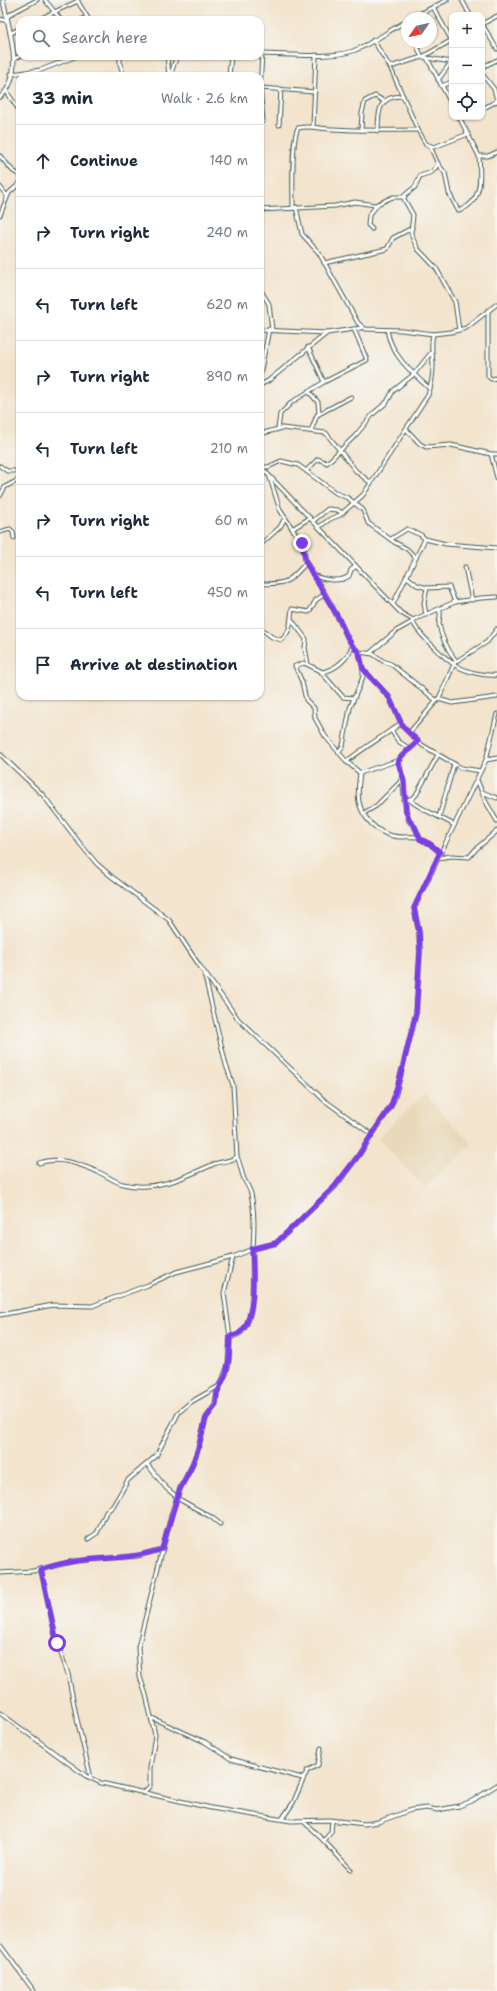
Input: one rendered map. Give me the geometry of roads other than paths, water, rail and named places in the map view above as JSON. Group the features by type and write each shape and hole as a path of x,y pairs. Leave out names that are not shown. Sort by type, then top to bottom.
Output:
{"street":[{"path":"0,97 7,92 10,86 14,60 2,0"},
{"path":"7,19 12,13 37,0"},
{"path":"45,0 58,16"},
{"path":"46,16 78,0 87,16"},
{"path":"423,12 447,0"},
{"path":"462,0 468,12"},
{"path":"433,7 449,35"},
{"path":"485,22 497,16"},
{"path":"0,19 7,19"},
{"path":"264,54 316,55 346,53 401,24"},
{"path":"485,29 497,49"},
{"path":"10,34 16,30"},
{"path":"373,40 390,67 422,139 430,146 438,164 445,173 452,201 458,210 461,210 472,202 479,193 478,156 461,120"},
{"path":"390,67 424,57 449,42"},
{"path":"419,48 449,100"},
{"path":"313,127 316,55"},
{"path":"424,57 449,61"},
{"path":"26,72 41,70 65,60"},
{"path":"120,60 123,72"},
{"path":"167,60 169,72"},
{"path":"171,72 175,60"},
{"path":"229,72 231,60"},
{"path":"260,72 261,60"},
{"path":"485,66 497,60"},
{"path":"438,80 449,66"},
{"path":"12,74 16,73"},
{"path":"485,78 494,89 497,100 485,107"},
{"path":"441,86 449,83"},
{"path":"264,88 315,92"},
{"path":"279,125 281,89"},
{"path":"7,92 16,106"},
{"path":"361,130 365,101 375,96 384,101"},
{"path":"378,130 378,113 384,101 394,97 403,96"},
{"path":"361,328 316,249 302,234 294,207 292,165 297,130 301,127 313,127 361,130 418,130"},
{"path":"430,146 440,145 468,134"},
{"path":"478,156 488,156 497,152"},
{"path":"0,156 16,173"},
{"path":"372,229 368,225 367,218 378,204 393,197 404,197 415,187 420,176 432,172 438,164"},
{"path":"0,186 7,196"},
{"path":"0,216 7,196 16,186"},
{"path":"404,197 414,215 411,234 415,244 436,268 455,302 459,330"},
{"path":"264,210 335,206 355,202 378,204"},
{"path":"324,263 387,249 393,238 412,228"},
{"path":"264,296 269,304 270,330 264,357"},
{"path":"264,330 327,333 361,328 368,330 433,334 459,330 471,324 497,304"},
{"path":"488,310 488,376 491,380 497,378"},
{"path":"278,428 281,411 308,391 367,360 354,329"},
{"path":"387,330 391,343 413,375 430,389"},
{"path":"264,383 327,333"},
{"path":"319,528 354,504 372,483 406,430 430,389 433,365 431,353 433,334"},
{"path":"308,347 324,382"},
{"path":"306,471 318,459 327,463 341,451 374,413 387,402 393,392 413,375 431,353"},
{"path":"424,384 431,382"},
{"path":"308,391 318,402 319,414"},
{"path":"311,431 315,418 319,414 351,397"},
{"path":"264,433 278,428 328,434 356,471 372,483"},
{"path":"406,430 420,444 426,447 451,445 490,454 497,454"},
{"path":"490,454 497,478"},
{"path":"264,466 268,467 281,461 298,466 336,493 346,496 363,510 368,523 407,549 416,558"},
{"path":"0,466 7,471 14,471"},
{"path":"266,472 401,613 413,621 422,635 454,665 482,674 497,675"},
{"path":"269,476 277,502 285,518 304,546 306,563 325,594 352,646 359,652 370,653 398,669 422,690 437,700 452,703 497,697"},
{"path":"0,496 5,487 16,481"},
{"path":"313,521 328,509 337,510 342,513"},
{"path":"264,541 280,527 285,518"},
{"path":"292,529 310,518"},
{"path":"0,532 10,529 14,538"},
{"path":"391,539 407,529 421,535 425,539 446,544 497,548"},
{"path":"393,604 425,539"},
{"path":"264,584 275,585 290,580 306,563"},
{"path":"313,575 325,579 342,580 349,576 352,568 356,566"},
{"path":"465,567 472,600"},
{"path":"406,576 417,585 427,588 449,587 455,602"},
{"path":"426,615 424,603 427,588"},
{"path":"264,631 272,637 282,640 288,633 292,609 309,612 316,600 325,594"},
{"path":"370,653 396,631 439,609 455,602 497,597"},
{"path":"439,609 441,616 439,623 444,641 456,661"},
{"path":"291,619 306,639 305,648 308,664"},
{"path":"409,733 437,700 456,661 486,642 497,629"},
{"path":"320,671 329,670 342,663 352,646"},
{"path":"339,751 343,746 349,710 363,677 363,669 359,652"},
{"path":"353,698 343,698 320,671 308,664 298,664 295,666 295,671 302,682 306,700 314,710 314,718 327,739 339,751 346,762 360,773"},
{"path":"363,669 389,697 400,723 418,741 454,764 466,769 481,770"},
{"path":"0,1315 53,1305 92,1306 148,1285 176,1272 233,1258 252,1249 276,1243 335,1186 358,1156 371,1134 391,1106 413,1026 420,962 419,932 414,908 486,760 497,714"},
{"path":"346,762 366,746 400,723"},
{"path":"391,730 398,741 410,749"},
{"path":"360,773 399,760 404,752 410,749 418,741"},
{"path":"0,754 43,795 81,845 98,864 111,876 169,920 203,972 230,1009 248,1029 324,1100 371,1134"},
{"path":"404,801 413,798 420,789 438,755"},
{"path":"486,760 497,758"},
{"path":"399,760 404,801 408,818 415,827 421,841 430,844 440,852"},
{"path":"440,817 454,764"},
{"path":"360,773 358,795 359,803 364,814 375,827 387,834 418,837"},
{"path":"364,814 376,806 402,778"},
{"path":"477,780 486,802 497,821"},
{"path":"482,792 497,798"},
{"path":"410,800 423,810 454,825"},
{"path":"438,858 469,856 497,832"},
{"path":"203,972 226,1065 233,1085 237,1157 244,1179 251,1194 254,1229 252,1249 253,1289 250,1313 238,1335 230,1336"},
{"path":"39,1163 51,1160 66,1162 98,1172 122,1184 146,1186 181,1180 214,1164 237,1157"},
{"path":"143,1793 150,1786 150,1768 155,1734 140,1677 138,1654 142,1628 169,1520 177,1497 197,1452 206,1418 216,1405 219,1386 226,1374 229,1359 230,1336 224,1293 233,1258"},
{"path":"88,1539 97,1533 106,1512 113,1506 128,1480 156,1456 179,1412 190,1402 219,1386"},
{"path":"148,1464 166,1488 177,1497 211,1516 220,1524"},
{"path":"0,1573 41,1570 74,1561 137,1556 162,1549"},
{"path":"41,1570 56,1639 68,1674 91,1778"},
{"path":"0,1713 91,1778 112,1786 210,1808 282,1819 371,1823 410,1810 426,1808 438,1810 468,1803 497,1785"},
{"path":"152,1718 197,1738 231,1759 302,1778"},
{"path":"282,1819 293,1803 302,1778 308,1769 318,1765 321,1748"},
{"path":"302,1821 324,1841 350,1870"},
{"path":"324,1841 331,1832 332,1821"},
{"path":"0,1945 34,1991"}]}
